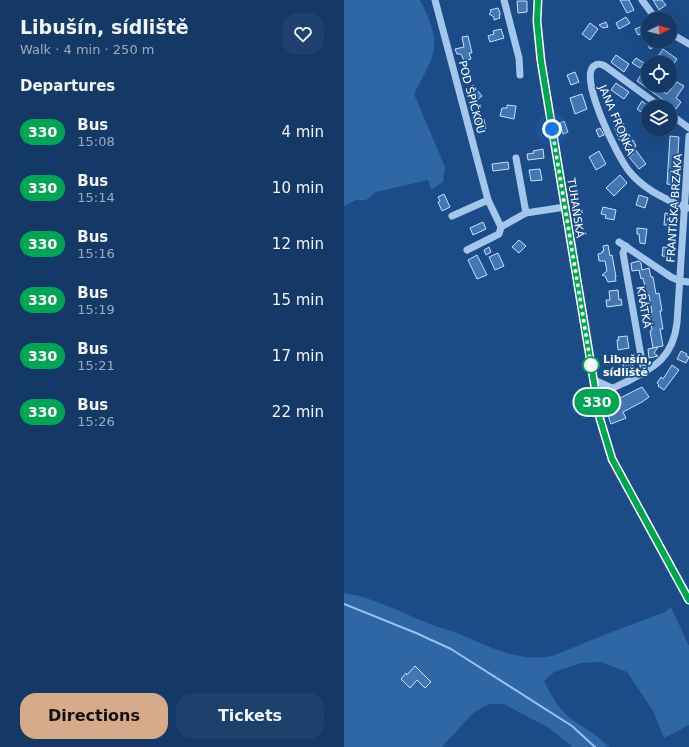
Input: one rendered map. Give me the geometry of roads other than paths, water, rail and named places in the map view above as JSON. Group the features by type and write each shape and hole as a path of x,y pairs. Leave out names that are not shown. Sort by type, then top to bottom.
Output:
{"street":[{"name":"POD ŠPIČKOU","path":"435,0 488,200 501,227"},
{"path":"504,0 519,58 520,75"},
{"name":"TUHAŇSKÁ","path":"538,0 538,41 600,419 612,459 689,600"},
{"path":"642,0 650,12"},
{"path":"677,37 689,44"},
{"name":"JANA FROŇKA","path":"652,100 606,66 599,64 592,68 590,74 592,92 622,162 634,177 650,191 687,208"},
{"path":"677,119 689,128"},
{"name":"FRANTIŠKA BRZÁKA","path":"598,405 604,395 612,388 644,373 656,365 663,358 673,343 677,323 687,208 689,136"},
{"path":"516,158 526,213"},
{"path":"452,216 488,200"},
{"path":"467,250 498,234 501,227 526,213 565,207"},
{"path":"619,242 671,277 680,281 689,282"},
{"name":"KRÁTKÁ","path":"626,246 623,253 644,373"},
{"path":"594,380 612,388"}],"waterway":[{"path":"344,604 451,649 572,726 595,747"}],"place":[{"name":"Libušín, sídliště","path":"591,365"}]}
